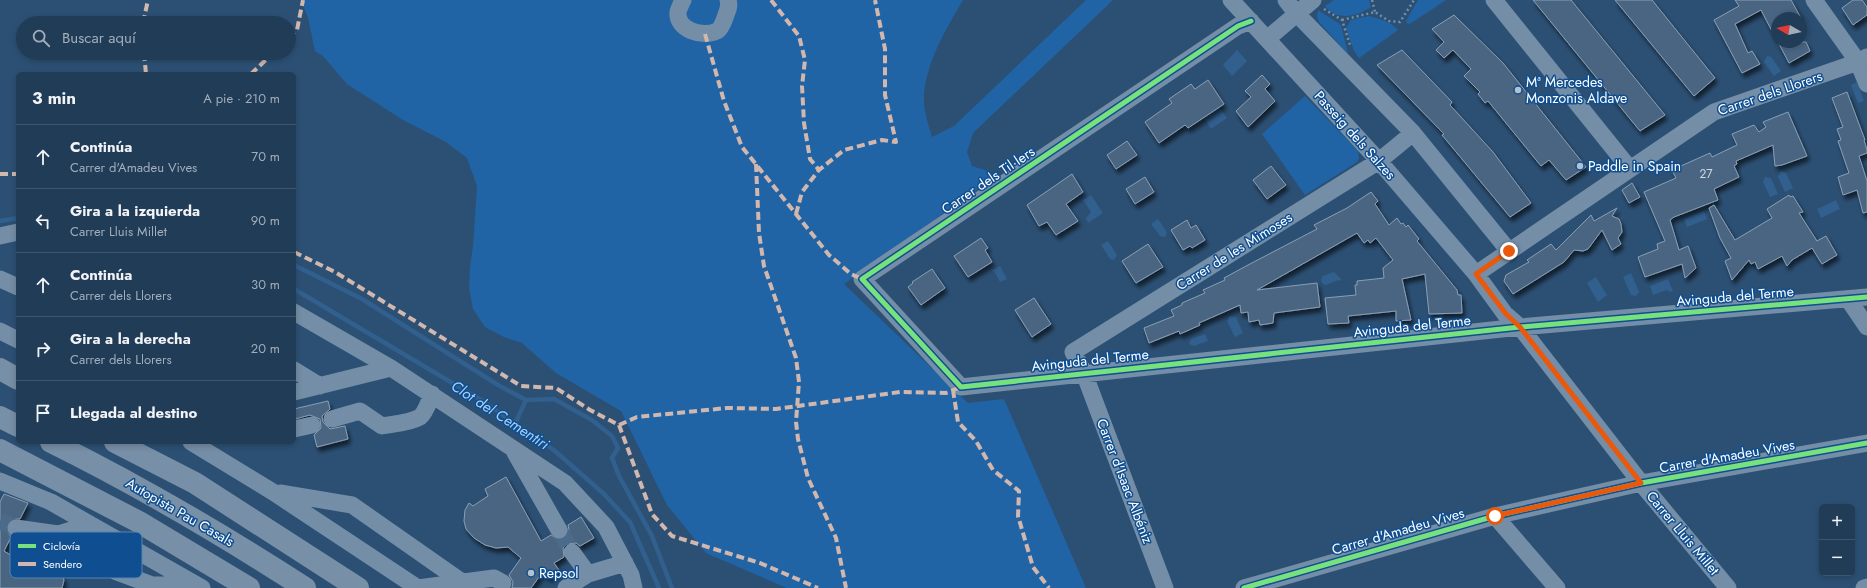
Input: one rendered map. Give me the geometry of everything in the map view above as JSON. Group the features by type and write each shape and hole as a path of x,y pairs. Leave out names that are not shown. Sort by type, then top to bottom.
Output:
{"highway":[{"path":"0,369 16,378"},
{"path":"0,384 16,392"},
{"path":"0,417 16,425"},
{"name":"Autopista Pau Casals","path":"55,444 163,501 251,553 305,588"},
{"name":"Autopista Pau Casals","path":"119,444 195,483 358,588"},
{"path":"0,450 139,522 249,588"}],"street":[{"path":"683,0 678,13 680,20 688,29 695,33 705,34 718,30 724,22 730,5 728,0"},
{"path":"1494,0 1630,169"},
{"path":"1814,0 1862,60 1867,84"},
{"name":"Passeig dels Salzes","path":"1239,2 1251,21 1379,161 1476,274"},
{"path":"1267,39 1291,6 1316,3"},
{"path":"1291,6 1413,133 1509,251"},
{"name":"Carrer dels Til·lers","path":"961,387 862,279 1238,26 1251,21"},
{"name":"Carrer dels Llorers","path":"1476,274 1714,112 1862,60"},
{"name":"Carrer de les Mimoses","path":"1084,373 1073,352 1379,161 1413,133"},
{"path":"0,236 16,232"},
{"path":"1476,274 1506,314 1520,327"},
{"path":"0,279 16,286"},
{"name":"Avinguda del Terme","path":"961,387 1520,327 1867,297"},
{"path":"1848,299 1867,327"},
{"path":"296,313 432,394 565,482 606,527 625,564 634,588"},
{"name":"Carrer Lluis Millet","path":"1520,327 1641,483 1728,588"},
{"path":"0,331 16,339"},
{"path":"296,392 390,368"},
{"path":"296,371 320,386"},
{"name":"Carrer d'Isaac Albéniz","path":"1084,373 1165,588"},
{"path":"332,419 360,412 382,426 399,423 421,416 432,394"},
{"path":"296,429 312,425"},
{"name":"Carrer d'Amadeu Vives","path":"1244,588 1495,516 1641,483 1867,443"},
{"path":"200,444 418,588 494,578 503,583"},
{"path":"511,445 559,530"},
{"path":"0,481 51,502 104,532"},
{"path":"273,492 352,505 462,582"},
{"path":"1495,516 1557,588"},
{"path":"64,532 90,524"},
{"path":"16,528 44,532"},
{"path":"572,552 588,574"},
{"path":"142,554 199,587"},
{"path":"566,588 588,574 625,564"},
{"path":"133,578 152,585 199,587"}],"path":[{"path":"1372,0 1374,12"},
{"path":"1342,20 1374,12 1389,21 1400,22 1414,0"},
{"path":"1316,3 1342,20 1350,46"}],"shaded area":[{"path":"301,0 963,0 936,50 927,77 924,91 924,104 932,137 954,126 1086,0 1113,0 973,133 967,152 972,166 985,170 995,177 844,284 968,403 1004,399 1086,588 787,588 706,553 667,505 621,411 556,373 522,343 504,337 485,327 473,309 469,288 477,186 467,158 446,142 403,120 347,84 323,56 315,51 308,18"},
{"path":"1334,0 1369,0 1371,7 1353,15 1341,16 1330,11 1325,6"},
{"path":"1418,0 1446,0 1408,25 1406,21"},
{"path":"1318,10 1341,25 1348,54 1319,22 1317,17"},
{"path":"1369,16 1388,22 1398,30 1359,58 1354,51 1346,28 1351,20"},
{"path":"1237,50 1247,61 1232,76 1223,65"},
{"path":"1767,56 1771,57 1781,71 1774,76 1764,62"},
{"path":"1857,82 1864,101 1858,103 1851,85"},
{"path":"1305,96 1358,151 1359,158 1357,162 1305,195 1262,134"},
{"path":"1219,107 1227,118 1211,129 1204,118"},
{"path":"1781,171 1786,173 1793,188 1785,192 1778,177"},
{"path":"1765,177 1771,178 1778,194 1770,197 1763,182"},
{"path":"1091,195 1103,213 1088,223 1086,218 1091,212 1083,200"},
{"path":"1836,200 1840,209 1821,218 1817,209"},
{"path":"1704,211 1707,219 1687,227 1684,219"},
{"path":"1158,219 1167,232 1165,237 1160,236 1151,224"},
{"path":"1108,241 1117,255 1114,260 1110,259 1101,245"},
{"path":"1000,266 1007,279 1000,282 994,271 991,271"},
{"path":"1334,272 1341,279 1340,281 1338,280 1326,285 1322,283 1321,280 1323,276"},
{"path":"1631,273 1639,292 1636,296 1631,295 1623,277"},
{"path":"1596,277 1607,295 1598,302 1587,283"},
{"path":"1668,279 1673,291 1670,292 1667,290 1653,295 1650,286"},
{"path":"1230,316 1236,317 1243,333 1235,337 1227,321"},
{"path":"1205,334 1208,341 1194,346 1189,344 1191,339"}],"building":[{"path":"1533,0 1571,0 1665,115 1640,131"},
{"path":"1615,0 1652,0 1715,78 1694,96"},
{"path":"1735,0 1791,0 1798,12 1771,12 1771,29 1761,10 1735,24 1748,53 1752,51 1760,64 1742,73 1714,20 1739,6"},
{"path":"1853,0 1862,0 1867,7 1867,15 1853,25 1842,8"},
{"path":"1454,15 1503,63 1586,167 1566,180 1549,160 1541,166 1488,101 1485,103 1478,94 1480,92 1464,76 1471,69 1453,50 1444,58 1436,50 1444,42 1432,29"},
{"path":"1807,44 1810,51 1789,63 1781,48 1807,48"},
{"path":"1402,50 1452,102 1450,105 1493,152 1531,203 1510,217 1442,135 1444,134 1377,65"},
{"path":"1262,75 1270,84 1265,89 1275,101 1248,127 1236,111 1251,97 1245,91"},
{"path":"1208,80 1224,104 1188,128 1185,125 1159,143 1145,122 1172,103 1169,99 1191,84 1195,89"},
{"path":"1847,92 1865,140 1867,150 1867,153 1859,156 1867,181 1867,212 1863,213 1857,190 1843,195 1838,177 1849,173 1838,141 1841,140 1837,129 1843,127 1832,98"},
{"path":"1788,112 1807,156 1775,166 1773,145 1736,161 1737,164 1734,166 1739,177 1714,189 1718,200 1674,217 1670,220 1679,250 1688,246 1696,268 1685,278 1682,264 1645,277 1638,257 1658,249 1657,244 1665,241 1644,192 1676,178 1672,170 1710,153 1712,157 1737,145 1732,134 1754,125 1759,132 1766,127 1763,122"},
{"path":"1127,141 1137,155 1116,169 1107,155"},
{"path":"1271,166 1286,185 1267,199 1253,180"},
{"path":"1072,174 1083,192 1066,204 1078,221 1056,235 1047,222 1039,226 1027,205"},
{"path":"1145,177 1154,192 1135,204 1126,189"},
{"path":"1632,183 1640,197 1629,203 1622,190"},
{"path":"1371,192 1378,201 1375,204 1389,225 1397,218 1401,224 1403,223 1406,227 1408,225 1419,239 1417,241 1457,290 1458,295 1461,295 1462,313 1429,314 1425,274 1402,279 1411,320 1396,321 1396,311 1348,316 1349,323 1328,324 1325,298 1356,295 1355,285 1357,285 1357,281 1384,278 1383,268 1393,260 1376,238 1370,243 1368,240 1364,243 1357,233 1257,290 1317,283 1320,307 1274,313 1273,323 1260,325 1259,320 1249,322 1248,312 1241,313 1240,305 1199,323 1200,325 1180,334 1179,331 1149,343 1144,328 1174,316 1171,310 1182,305 1182,303 1205,293 1203,290 1225,280 1224,278 1317,229 1314,225 1347,208"},
{"path":"1789,195 1790,197 1793,196 1803,212 1799,213 1817,241 1826,236 1837,255 1822,264 1812,248 1792,260 1787,266 1782,256 1758,269 1755,262 1751,264 1749,260 1732,280 1725,261 1731,258 1720,238 1709,208 1714,205 1735,240 1772,218 1767,209"},
{"path":"1617,208 1612,216 1619,219 1621,224 1622,232 1618,238 1621,244 1612,250 1602,230 1588,249 1583,251 1574,250 1564,262 1513,294 1504,281 1506,275 1529,262 1527,260 1551,244 1556,250 1591,215 1594,221"},
{"path":"1187,220 1191,228 1196,225 1205,240 1192,248 1190,246 1183,250 1171,230"},
{"path":"981,238 988,248 985,250 992,262 968,277 954,256"},
{"path":"1148,244 1163,267 1136,283 1122,261"},
{"path":"932,269 945,288 921,305 908,287 913,283 912,282"},
{"path":"1034,298 1051,324 1032,337 1015,310"},
{"path":"328,401 330,409 322,416 323,422 330,429 345,426 348,439 317,447 314,435 321,428 320,419 310,415 296,419 296,409"},
{"path":"506,477 541,541 551,535 559,540 564,538 569,530 568,525 581,517 594,538 580,546 576,543 566,544 563,548 564,557 554,563 559,570 551,578 542,573 531,588 512,588 513,582 509,575 521,558 508,547 496,548 485,545 474,538 466,529 464,521 465,510 469,503 473,506 488,496 485,489"},
{"path":"4,494 28,503 20,519 13,519 8,522 7,531 10,536 10,539 4,551 10,555 10,578 63,578 62,588 0,588 0,502"}],"waterway":[{"name":"Clot del Cementiri","path":"0,221 16,218"},
{"path":"296,266 362,299 498,385 526,400 554,399 592,420 612,436 618,448 612,458 619,476 652,536 672,588"},
{"name":"Clot del Cementiri","path":"296,290 481,400 555,451 604,494 630,522 659,588"},
{"path":"515,424 526,400"}],"tunnel":[{"path":"0,521 16,528"},
{"path":"559,530 572,552"}],"marked path":[{"path":"145,16 148,0"},
{"path":"296,31 303,0"},
{"path":"771,0 799,36 805,60 802,86 804,123 810,159 819,170"},
{"path":"796,214 802,192 819,170 844,150 882,140 896,142 885,95 885,49 875,0"},
{"path":"705,34 724,101 742,147 829,255 851,274 862,279"},
{"path":"145,60 146,72"},
{"path":"253,72 266,60"},
{"path":"756,164 759,233 764,266 796,358 799,382 796,422 798,439 808,478 836,538 846,588"},
{"path":"0,174 16,174"},
{"path":"296,253 335,272 521,386 556,388 590,410 619,425 637,417 727,408 776,409 900,392 946,393 961,387"},
{"path":"953,390 958,422 976,441 993,470 1019,491 1018,516 1033,567 1049,588"},
{"path":"619,425 652,514 672,536 760,563 818,588"}],"cycle path":[{"path":"1251,21 1238,26 862,279 961,387 1520,327 1867,297"},
{"path":"1244,588 1495,516 1641,483 1867,443"}],"place":[{"name":"Mª Mercedes Monzonis Aldave","path":"1518,90"},
{"name":"Paddle in Spain","path":"1580,166"},
{"name":"Repsol","path":"531,573"}],"route":[{"path":"1495,516 1641,483 1520,327 1506,314 1476,274 1509,251"}]}
